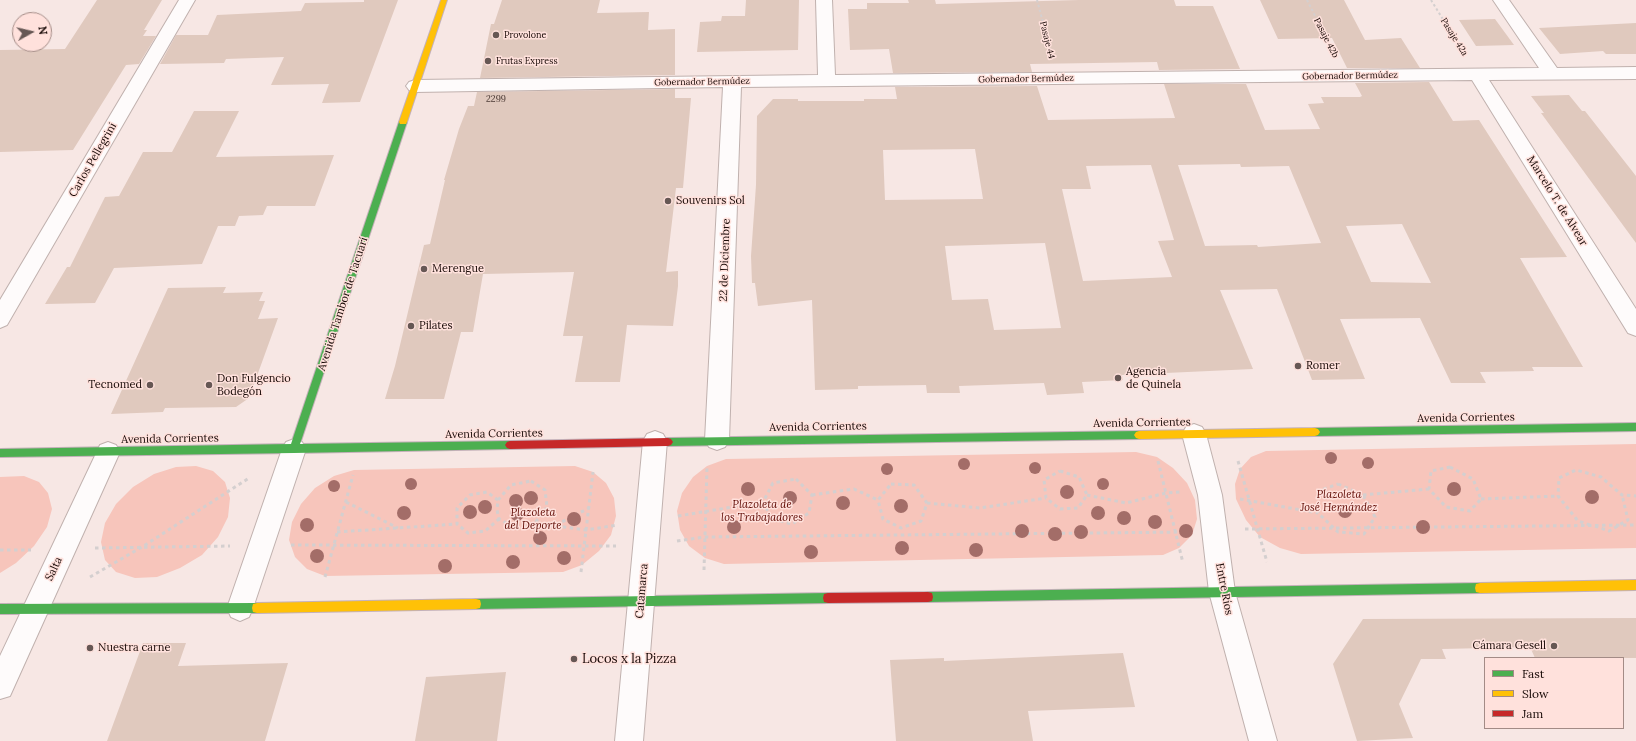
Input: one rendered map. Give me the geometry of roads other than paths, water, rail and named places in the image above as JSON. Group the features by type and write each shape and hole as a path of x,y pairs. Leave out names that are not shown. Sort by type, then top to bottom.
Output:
{"main road":[{"name":"Avenida Tambor de Tacuarí","path":"294,449 444,0"},
{"name":"Avenida Corrientes","path":"0,453 596,444 712,440 1636,427"},
{"path":"0,609 240,608 1636,585"}],"street":[{"name":"Carlos Pellegrini","path":"0,319 187,0"},
{"path":"824,0 827,81"},
{"path":"1501,0 1552,74"},
{"name":"Gobernador Bermúdez","path":"415,86 732,81 1636,73"},
{"name":"Marcelo T. de Alvear","path":"1477,74 1636,327"},
{"name":"22 de Diciembre","path":"712,440 732,81"},
{"name":"Entre Ríos","path":"1194,434 1210,495 1222,592 1263,741"},
{"name":"Catamarca","path":"629,741 655,441"},
{"name":"Avenida Tambor de Tacuarí","path":"240,608 294,449"},
{"name":"Salta","path":"0,686 108,452"}],"place":[{"name":"Provolone","path":"496,35"},
{"name":"Frutas Express","path":"488,61"},
{"name":"Souvenirs Sol","path":"668,201"},
{"name":"Merengue","path":"424,269"},
{"name":"Pilates","path":"411,326"},
{"name":"Romer","path":"1298,366"},
{"name":"Agencia de Quinela","path":"1118,378"},
{"name":"Tecnomed","path":"150,385"},
{"name":"Don Fulgencio Bodegón","path":"209,385"},
{"name":"Cámara Gesell","path":"1554,646"},
{"name":"Nuestra carne","path":"90,648"},
{"name":"Locos x la Pizza","path":"574,659"}],"park label":[{"name":"Plazoleta José Hernández","path":"1339,501"},
{"name":"Plazoleta de los Trabajadores","path":"762,511"},
{"name":"Plazoleta del Deporte","path":"533,519"}]}
